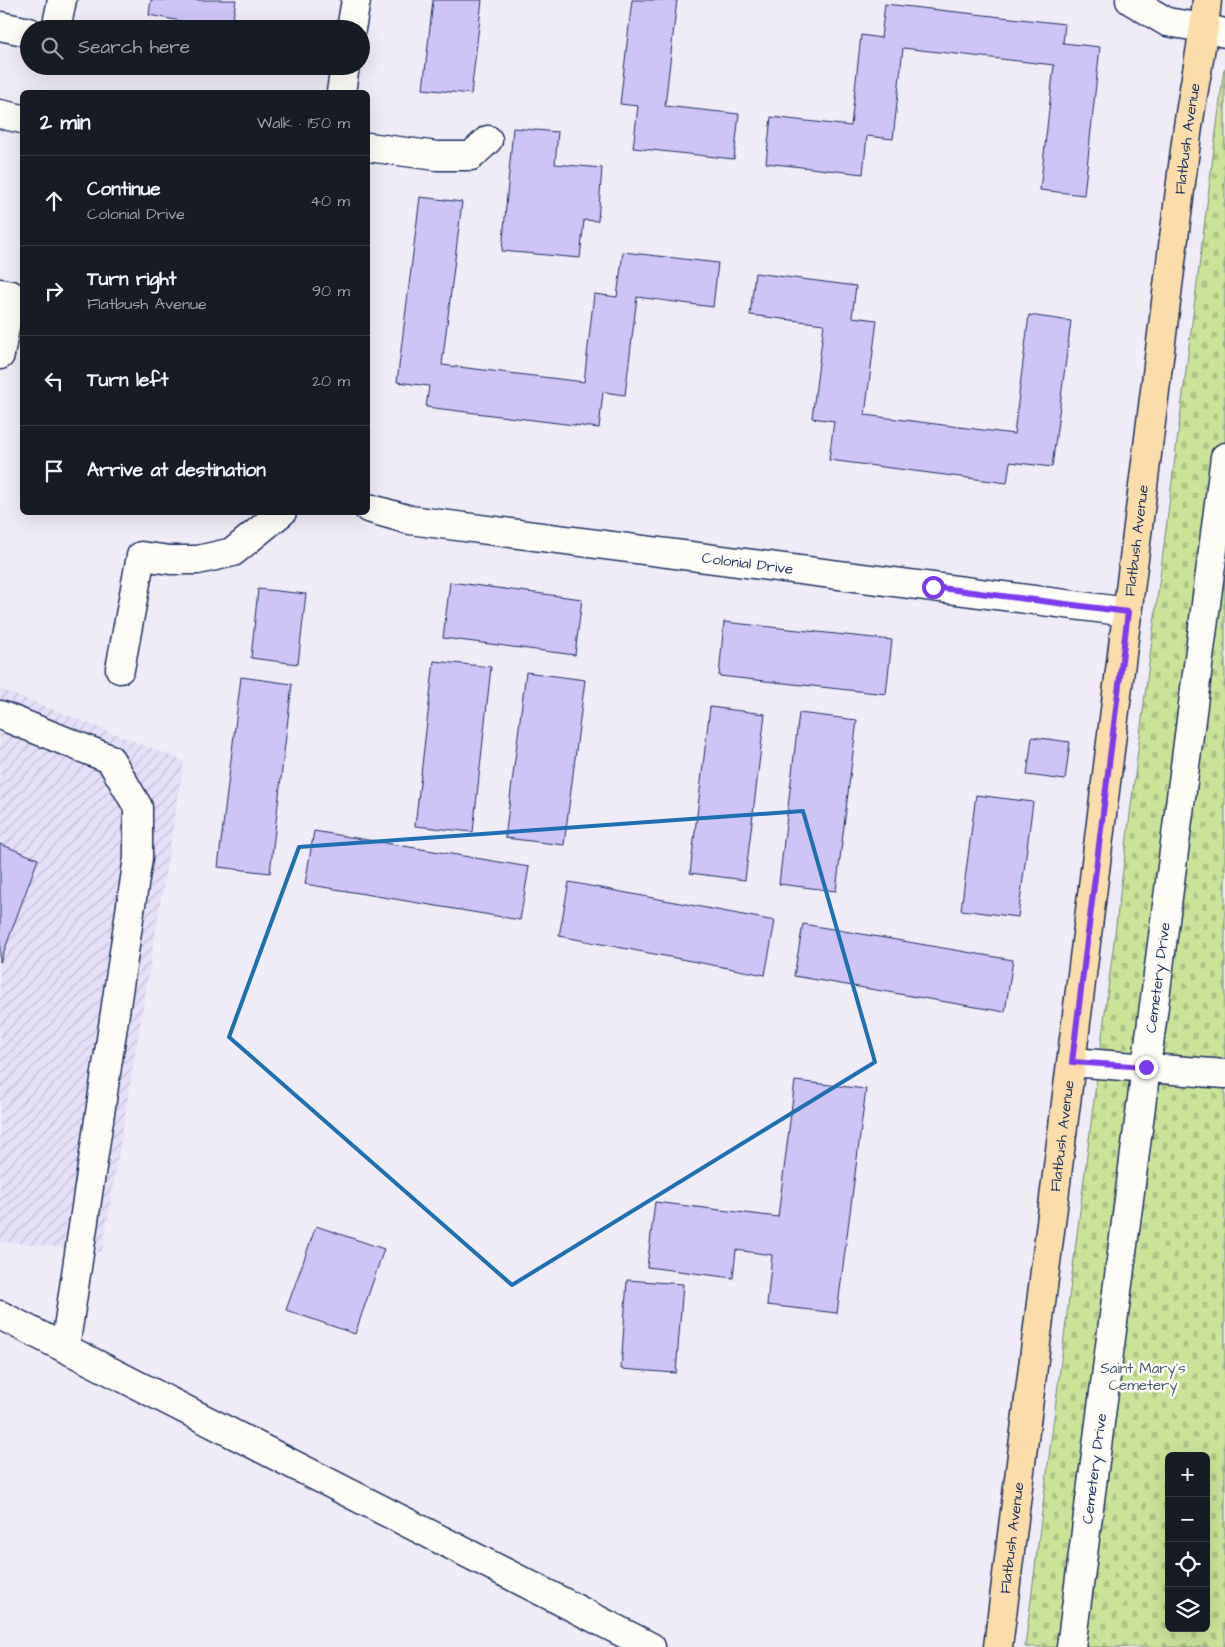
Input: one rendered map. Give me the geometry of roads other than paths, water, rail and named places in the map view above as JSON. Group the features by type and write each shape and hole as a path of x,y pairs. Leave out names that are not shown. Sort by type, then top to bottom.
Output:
{"main road":[{"name":"Flatbush Avenue","path":"998,1647 1187,134 1195,78 1215,30 1207,0"}],"street":[{"path":"58,20 62,0"},
{"path":"353,20 356,0"},
{"path":"1130,0 1167,22 1215,30"},
{"path":"0,26 20,30"},
{"path":"341,90 344,75"},
{"path":"0,114 20,118"},
{"path":"370,147 454,157 471,156 488,140"},
{"path":"0,293 11,295 0,355"},
{"name":"Cemetery Drive","path":"1071,1647 1225,457"},
{"name":"Colonial Drive","path":"370,509 410,520 1128,612"},
{"path":"120,669 141,556 170,560 198,560 233,552 278,515"},
{"path":"0,715 110,758 138,807 138,858 65,1348"},
{"path":"1072,1062 1225,1074"},
{"path":"0,1315 651,1647"}],"park label":[{"name":"Saint Mary's Cemetery","path":"1143,1376"}]}
